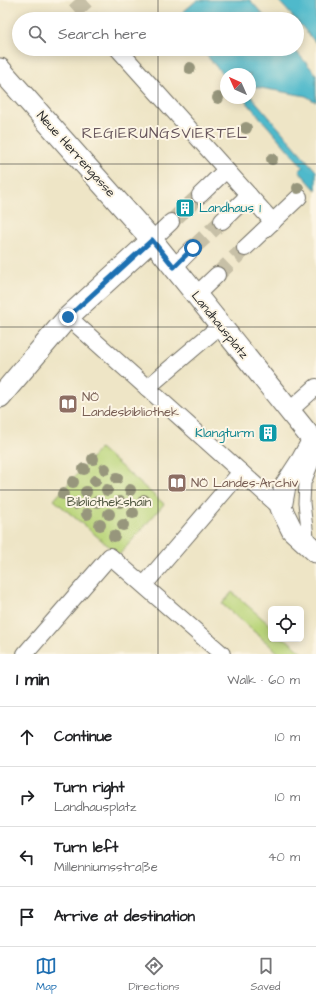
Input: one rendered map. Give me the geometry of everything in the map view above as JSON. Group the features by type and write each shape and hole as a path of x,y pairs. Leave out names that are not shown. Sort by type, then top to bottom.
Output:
{"street":[{"path":"124,56 273,222"},
{"name":"Neue Herrengasse","path":"0,69 152,240"},
{"path":"200,195 226,170"},
{"path":"222,221 249,196"},
{"path":"245,248 299,197"},
{"path":"0,397 68,317 170,222"},
{"name":"Landhausplatz","path":"152,240 289,411 315,447"},
{"path":"174,267 193,248"},
{"path":"196,294 217,275"},
{"path":"68,317 281,508 292,530 313,550"},
{"path":"147,388 221,325"},
{"path":"289,411 316,387"},
{"path":"281,508 285,486 302,460 315,447"},
{"path":"144,585 242,472"},
{"path":"25,654 110,556 222,654"}],"lane":[{"path":"313,550 304,503 305,484 315,447"}],"green space":[{"name":"Bibliothekshain","path":"100,448 164,504 119,555 54,500"},
{"path":"232,592 268,623 268,642 290,642 304,654 280,654 222,604"}],"water":[{"path":"197,0 250,0 261,12 183,12"},
{"path":"278,0 316,0 316,43 304,29 304,12 289,12"},
{"path":"207,56 300,56 316,74 316,102 306,96 256,87 256,68 220,68 220,71"},
{"path":"256,102 316,171 316,190 299,171 303,167 248,104 256,104"}],"tunnel":[{"path":"75,0 86,12"},
{"path":"171,222 200,195"},
{"path":"193,248 222,221"},
{"path":"217,275 245,248"}],"place":[{"name":"Landhaus 1","path":"185,208"},
{"name":"NÖ Landesbibliothek","path":"68,404"},
{"name":"Klangturm","path":"268,433"},
{"name":"NÖ Landes-Archiv","path":"177,483"}],"district":[{"name":"REGIERUNGSVIERTEL","path":"165,133"}],"route":[{"path":"68,317 152,240 174,267 193,248"}]}
